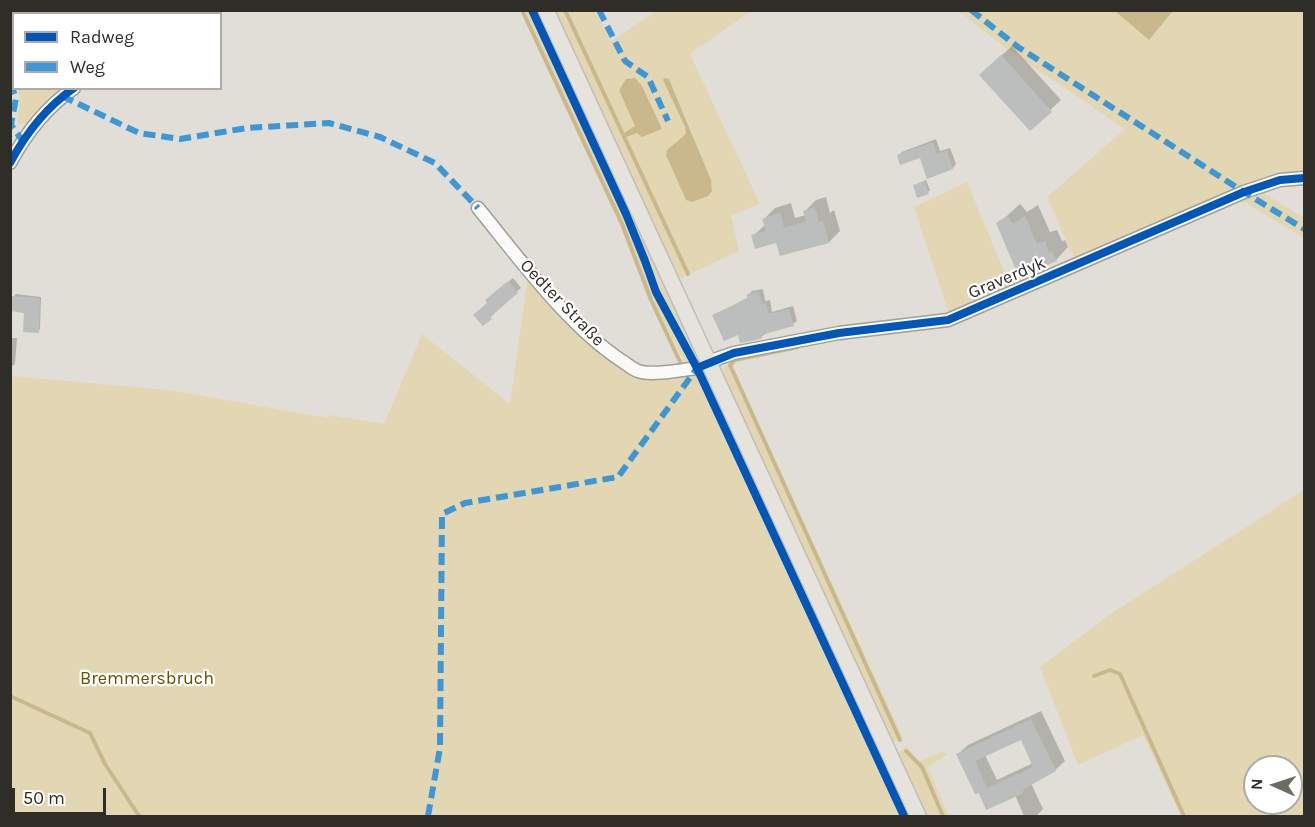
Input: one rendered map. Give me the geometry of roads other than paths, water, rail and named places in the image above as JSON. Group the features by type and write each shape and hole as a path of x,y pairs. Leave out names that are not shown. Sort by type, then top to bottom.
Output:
{"main road":[{"path":"546,10 702,365 918,816"}],"street":[{"path":"10,163 22,140 39,118 71,90"},
{"name":"Graverdyk","path":"702,365 734,353 839,333 948,320 1244,192 1280,180 1305,178"},
{"name":"Oedter Straße","path":"478,208 529,271 584,330 611,354 639,372 669,372 702,365"}],"waterway":[{"path":"522,10 622,224 651,300 681,364"},
{"path":"565,10 688,274"},
{"path":"798,347 735,360 730,365 900,740"},
{"path":"1094,676 1110,670 1120,674 1184,816"},
{"path":"10,696 90,733 105,764 139,816"},
{"path":"906,751 922,767 943,816"}],"park label":[{"name":"Bremmersbruch","path":"147,679"}]}
